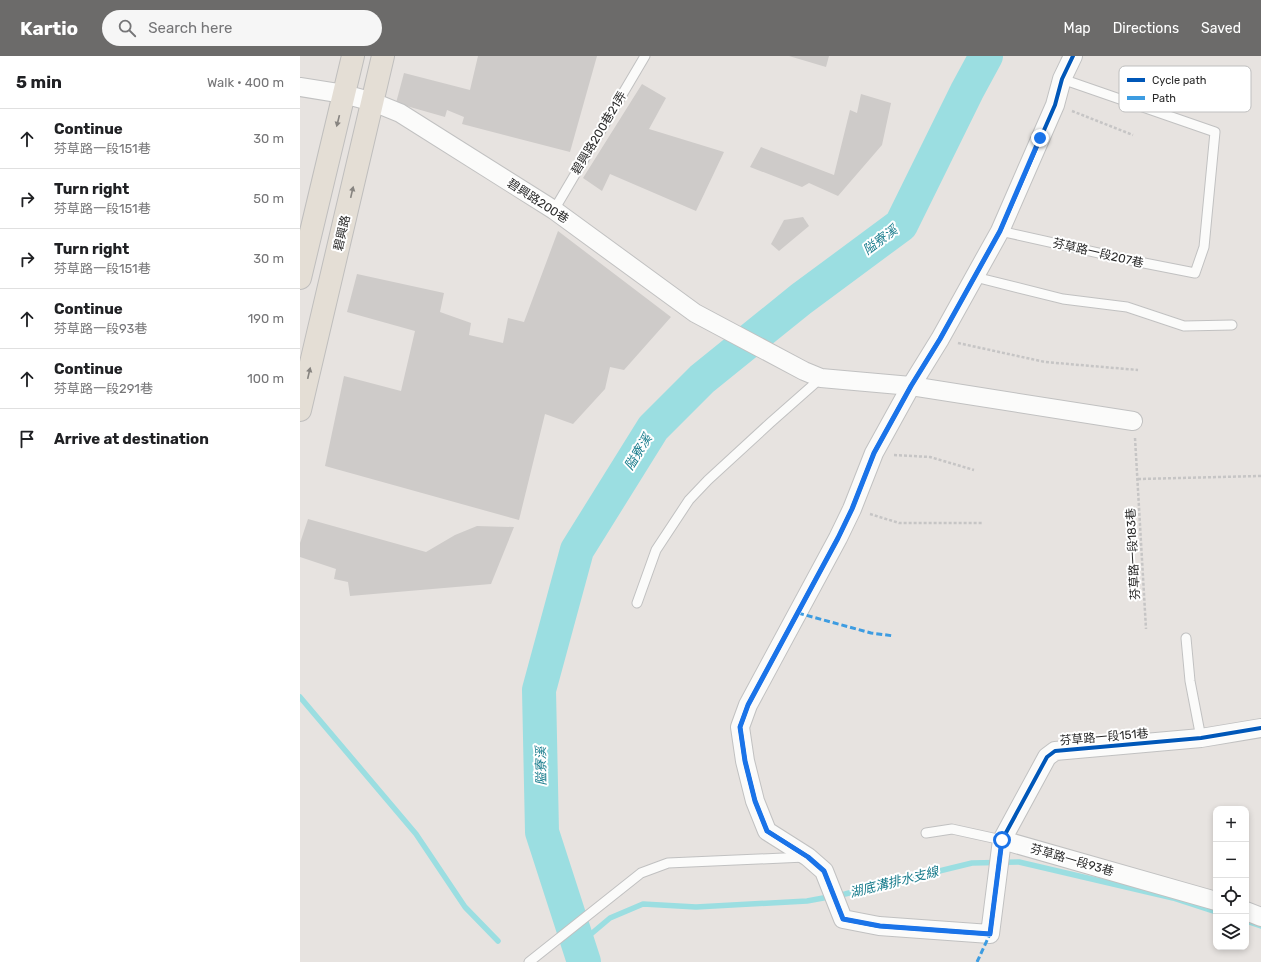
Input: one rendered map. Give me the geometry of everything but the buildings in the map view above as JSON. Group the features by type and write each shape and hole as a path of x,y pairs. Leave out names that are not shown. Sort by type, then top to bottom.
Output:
{"main road":[{"path":"300,278 353,56"},
{"name":"碧興路","path":"300,410 383,56"}],"street":[{"path":"808,857 767,831 754,795 745,761 740,727 748,705 852,509 874,453 1000,231 1055,105 1062,79 1073,56"},
{"name":"碧興路200巷","path":"300,87 344,94 373,102 400,113 554,210 695,313 804,371 821,378 911,386 1133,421"},
{"name":"芬草路一段151巷","path":"808,857 824,871 843,919 880,926 990,934 1002,840 1047,757 1055,751 1202,738 1261,728"},
{"name":"芬草路一段93巷","path":"1002,840 1213,900"},
{"path":"1249,912 1261,917"}],"lane":[{"name":"碧興路200巷21弄","path":"554,210 645,56"},
{"name":"芬草路一段207巷","path":"1062,79 1119,99"},
{"name":"芬草路一段207巷","path":"1000,231 1195,273 1204,247 1215,132 1157,112"},
{"path":"974,277 1063,299 1127,307 1184,326 1232,324"},
{"path":"637,603 656,550 689,500 708,480 821,378"},
{"path":"1186,638 1190,681 1202,738"},
{"name":"芬草路一段93巷","path":"926,833 952,829 1002,840"},
{"path":"529,962 641,873 668,863 808,857"}],"path":[{"path":"1055,105 1133,135"},
{"path":"940,339 1045,362 1138,370"},
{"path":"874,453 930,457 974,470"},
{"path":"1138,479 1261,476"},
{"path":"852,509 899,523 983,523"}],"waterway":[{"name":"隘寮溪","path":"584,962 542,832 539,690 577,550 653,428 702,379 801,299 901,225 967,91 986,56"},
{"path":"300,697 416,834 465,907 498,941"},
{"name":"湖底溝排水支線","path":"578,945 610,918 643,904 696,907 807,901 845,894 972,863 1019,862 1173,898 1213,911"},
{"name":"湖底溝排水支線","path":"1249,922 1261,926"}],"marked path":[{"path":"798,613 871,633 894,636"},
{"path":"977,962 990,934"}],"cycle path":[{"path":"1073,56 1062,79 1055,105 1000,231 874,453 852,509 838,538 748,705 740,727 745,761 755,801 767,831 808,857 824,871 843,919 879,926 990,934 1002,840 1047,757 1055,751 1201,738 1261,728"}],"route":[{"path":"1002,840 990,934 880,926 843,919 824,871 808,857 767,831 755,801 745,761 740,727 748,705 838,538 852,509 874,453 1000,231 1040,138"}]}
